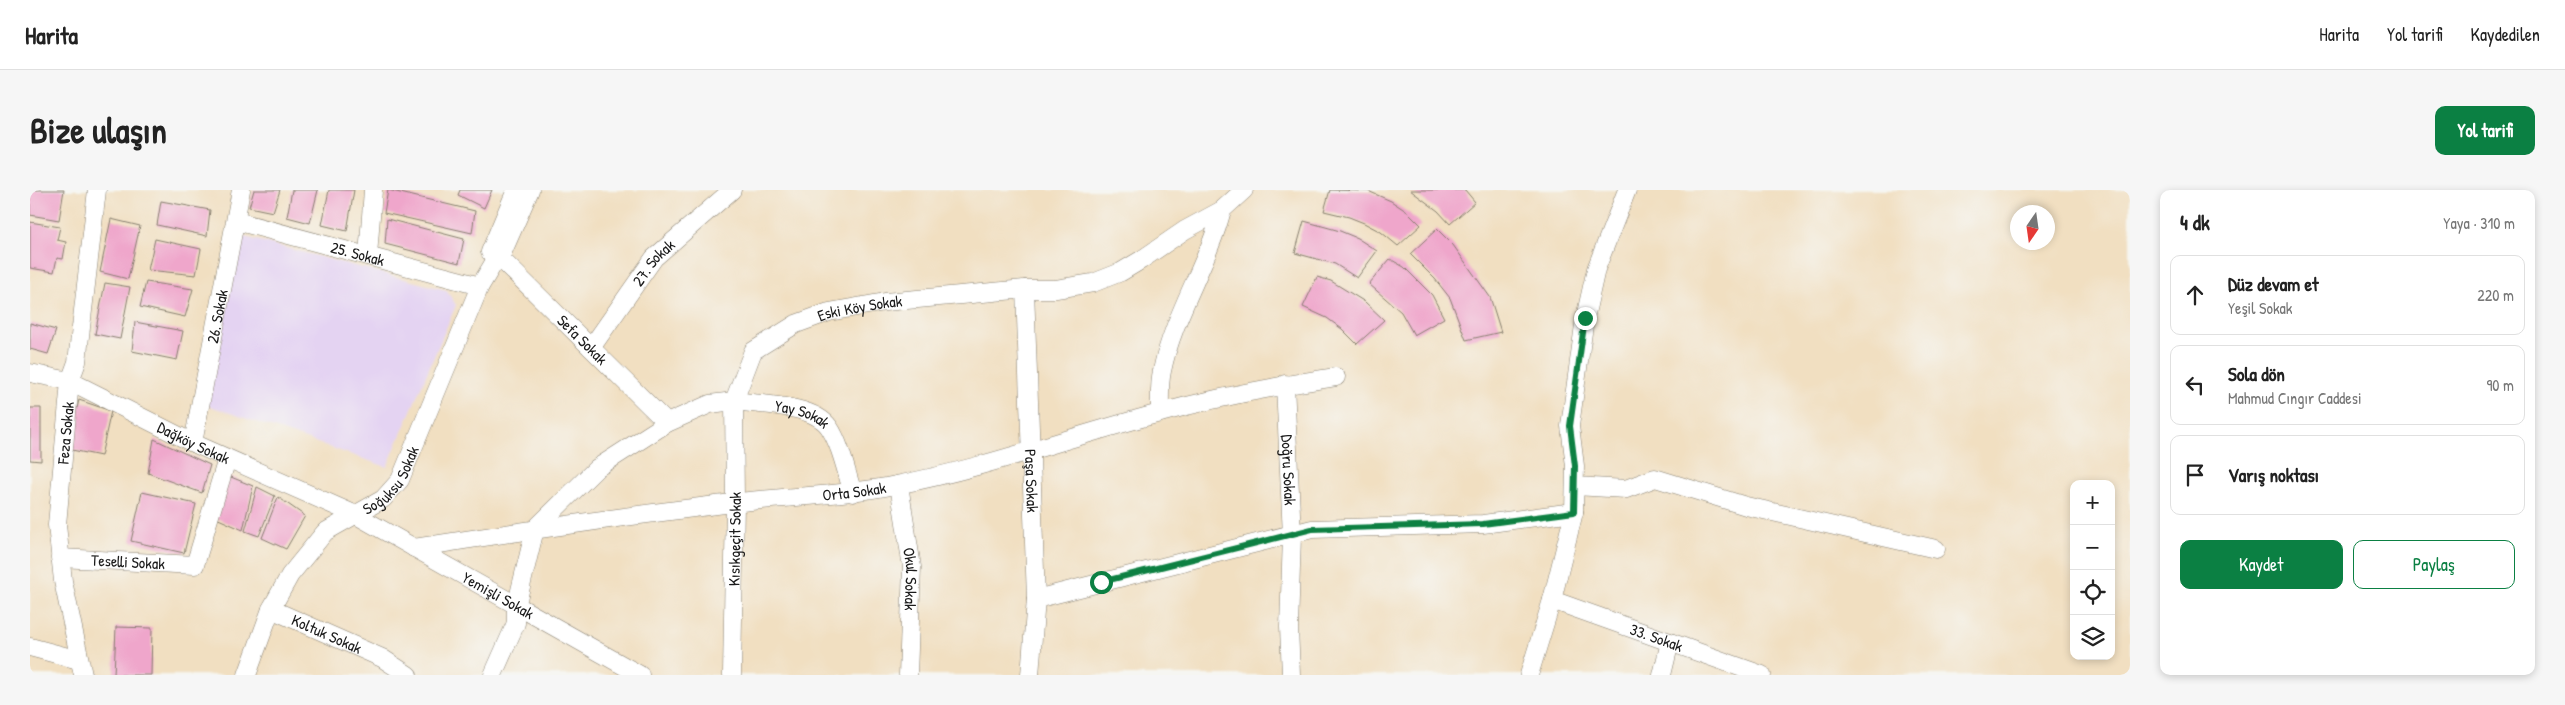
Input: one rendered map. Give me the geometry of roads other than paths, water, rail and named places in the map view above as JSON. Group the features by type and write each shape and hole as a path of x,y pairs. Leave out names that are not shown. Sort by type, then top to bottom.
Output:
{"street":[{"name":"Feza Sokak","path":"81,668 60,558 56,525 70,382 77,362 97,190"},
{"name":"26. Sokak","path":"193,444 241,190"},
{"path":"368,256 373,190"},
{"path":"498,256 490,252 516,190"},
{"name":"Soğuksu Sokak","path":"248,675 270,609 290,575 325,532 383,499 400,480 480,286 498,256 501,256 530,190"},
{"name":"27. Sokak","path":"591,348 654,258 732,190"},
{"name":"Eski Köy Sokak","path":"734,402 753,350 796,324 829,312 885,302 1025,288 1056,288 1093,283 1120,272 1185,230 1222,210 1244,190"},
{"path":"1529,675 1552,600 1574,512 1575,466 1570,426 1585,318 1596,269 1627,190"},
{"path":"1160,412 1162,371 1168,350 1216,235 1222,210"},
{"name":"25. Sokak","path":"236,221 480,286"},
{"name":"Sefa Sokak","path":"498,256 667,423"},
{"name":"Paşa Sokak","path":"1025,288 1036,599 1030,675"},
{"name":"Dağköy Sokak","path":"30,373 70,382 193,444 356,515"},
{"name":"Orta Sokak","path":"414,548 535,529 735,502 854,493 899,485 1032,451 1160,412 1285,384 1336,377"},
{"name":"Doğru Sokak","path":"1285,384 1292,536 1289,627 1291,675"},
{"path":"494,675 516,623 516,607 535,529 597,468 667,423 710,404 734,402"},
{"name":"Yay Sokak","path":"734,402 802,410 818,417 829,427 854,493"},
{"name":"Kısıkgeçit Sokak","path":"732,675 735,502 734,402"},
{"name":"Teselli Sokak","path":"60,558 195,565 227,458"},
{"path":"1575,486 1626,489 1655,478 1746,506 1936,549"},
{"name":"Okul Sokak","path":"899,485 912,567 908,675"},
{"path":"1036,599 1292,536 1312,529 1483,524 1574,512"},
{"name":"Yemişli Sokak","path":"356,515 516,607 640,675"},
{"name":"33. Sokak","path":"1552,600 1762,675"},
{"name":"Koltuk Sokak","path":"270,609 382,658 408,675"},
{"path":"1662,675 1670,642"},
{"path":"30,647 81,668"}]}
